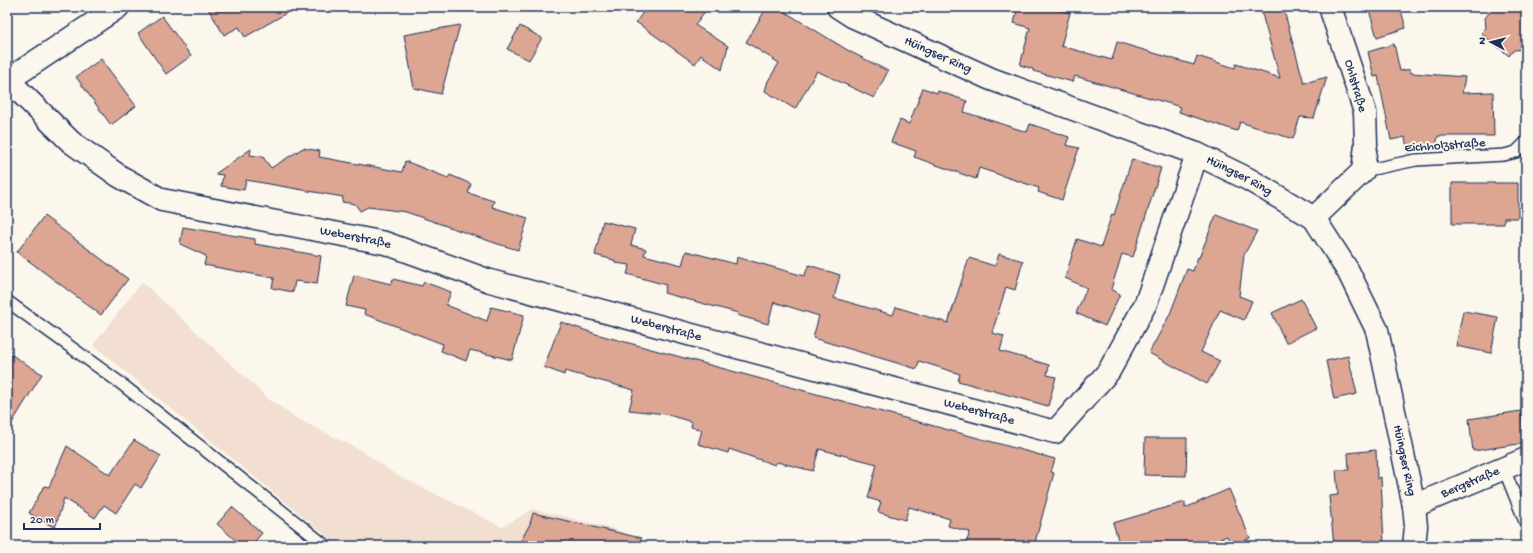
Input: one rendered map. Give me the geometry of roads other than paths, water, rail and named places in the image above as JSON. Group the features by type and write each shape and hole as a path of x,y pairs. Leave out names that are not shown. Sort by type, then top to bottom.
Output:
{"street":[{"path":"8,80 118,7"},
{"name":"Hüingser Ring","path":"838,7 852,16 991,79 1197,154 1248,179 1314,218 1348,271 1377,330 1414,506 1416,526 1414,546"},
{"name":"Ohlstraße","path":"1330,7 1364,112 1366,144 1363,171"},
{"name":"Weberstraße","path":"8,80 71,142 119,176 162,200 385,243 490,281 1055,432 1108,371 1146,303 1197,154"},
{"path":"1314,218 1363,171"},
{"name":"Bergstraße","path":"1414,506 1526,459"}],"lane":[{"name":"Eichholzstraße","path":"1363,171 1416,160 1504,156 1516,152 1526,142"},
{"path":"7,301 119,382 326,546"},
{"path":"1504,469 1526,524"}]}
